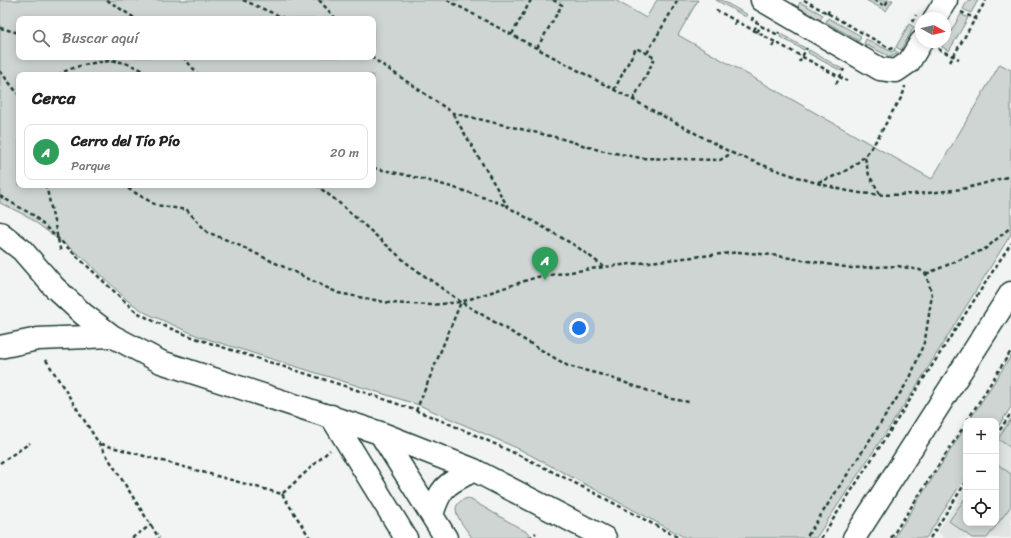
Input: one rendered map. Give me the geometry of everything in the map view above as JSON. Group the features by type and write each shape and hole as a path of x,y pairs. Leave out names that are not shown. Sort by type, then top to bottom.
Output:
{"street":[{"path":"943,12 952,5"},
{"path":"758,8 880,69 896,71 918,54"},
{"path":"0,233 22,250 54,287 112,336 161,362 331,416 380,433 474,470 606,538"},
{"path":"854,538 1011,293"},
{"path":"0,347 38,339 68,336 112,336"},
{"path":"331,416 406,538"},
{"path":"380,433 446,538"},
{"path":"432,515 436,501 443,489 450,482 474,470"}],"path":[{"path":"107,0 131,16"},
{"path":"243,0 279,16"},
{"path":"319,0 333,16"},
{"path":"447,0 732,153 775,171 848,191 880,194 924,193 962,188 1011,176"},
{"path":"512,34 531,0"},
{"path":"538,48 562,5 553,0"},
{"path":"647,54 678,0"},
{"path":"804,0 865,35 918,54 953,57 959,59"},
{"path":"874,0 885,6 888,0"},
{"path":"950,62 986,0"},
{"path":"952,5 980,21"},
{"path":"756,31 758,24 752,20 758,8"},
{"path":"828,13 830,9"},
{"path":"716,10 847,81"},
{"path":"734,25 736,21"},
{"path":"756,31 761,26 778,35 780,32"},
{"path":"0,28 16,32"},
{"path":"865,35 868,31"},
{"path":"772,47 774,41"},
{"path":"614,90 636,48 655,58 633,100"},
{"path":"799,62 807,48"},
{"path":"818,182 844,172 865,158 877,142 905,90 918,54"},
{"path":"115,60 146,72"},
{"path":"186,60 196,72"},
{"path":"375,60 453,113 559,138 599,150 641,158 720,160 732,153"},
{"path":"62,72 65,70 105,61 121,62"},
{"path":"836,84 845,69"},
{"path":"0,72 16,92"},
{"path":"453,113 508,207"},
{"path":"865,158 870,175 880,194"},
{"path":"376,169 465,190 508,207 576,246 604,267"},
{"path":"47,188 60,240 61,252"},
{"path":"127,188 156,205 187,210 208,232 338,293 390,303 431,305 461,302 537,277 604,267 739,252 772,255 851,268 898,266 920,270 926,274 932,296 925,340 910,378 806,538"},
{"path":"320,188 338,201 408,264 461,302 568,366 672,399 689,402"},
{"path":"0,196 33,215 135,311 149,319 191,337 416,411 496,444 576,483 679,538"},
{"path":"926,274 985,248 1011,227"},
{"path":"821,538 1011,243"},
{"path":"416,411 461,302"},
{"path":"969,418 1011,351"},
{"path":"46,360 101,444 159,538"},
{"path":"999,431 1011,413"},
{"path":"891,538 963,428"},
{"path":"282,494 344,437"},
{"path":"0,463 30,443"},
{"path":"101,444 282,494 310,538"},
{"path":"930,538 963,487"},
{"path":"132,538 151,525"},
{"path":"529,538 536,533"}],"shaded area":[{"path":"0,0 615,0 646,18 657,0 698,0 678,35 932,179 1000,64 1011,70 1011,234 916,387 816,538 686,538 519,449 419,405 198,336 146,313 128,301 86,260 27,216 0,203"},
{"path":"716,0 721,0 748,15 746,17"},
{"path":"866,0 893,0 886,11"},
{"path":"968,0 978,0 971,13 963,9"},
{"path":"800,2 823,15 820,20 798,7"},
{"path":"961,14 968,18 951,48 951,31"},
{"path":"828,18 861,36 859,41 826,22"},
{"path":"909,24 914,27 901,50 896,47"},
{"path":"781,34 805,48 804,50 780,37"},
{"path":"866,39 892,52 894,50 899,53 891,57 864,44"},
{"path":"944,48 951,48 949,51"},
{"path":"809,50 842,69 841,71 808,53"},
{"path":"1011,356 1011,407 999,425 999,418 971,418"},
{"path":"1011,415 1011,538 943,538 938,531 963,492 963,526 999,526 999,434"},
{"path":"1011,419 1011,448 999,440"},
{"path":"963,431 963,481 926,538 894,538"},
{"path":"999,465 1011,474 1011,506 999,522"},
{"path":"468,498 530,534 524,538 472,538 458,516 456,510 457,505 461,501"},
{"path":"963,501 963,526 996,526 987,538 972,538 949,521"}],"place":[{"name":"Cerro del Tío Pío","path":"545,280"}]}
